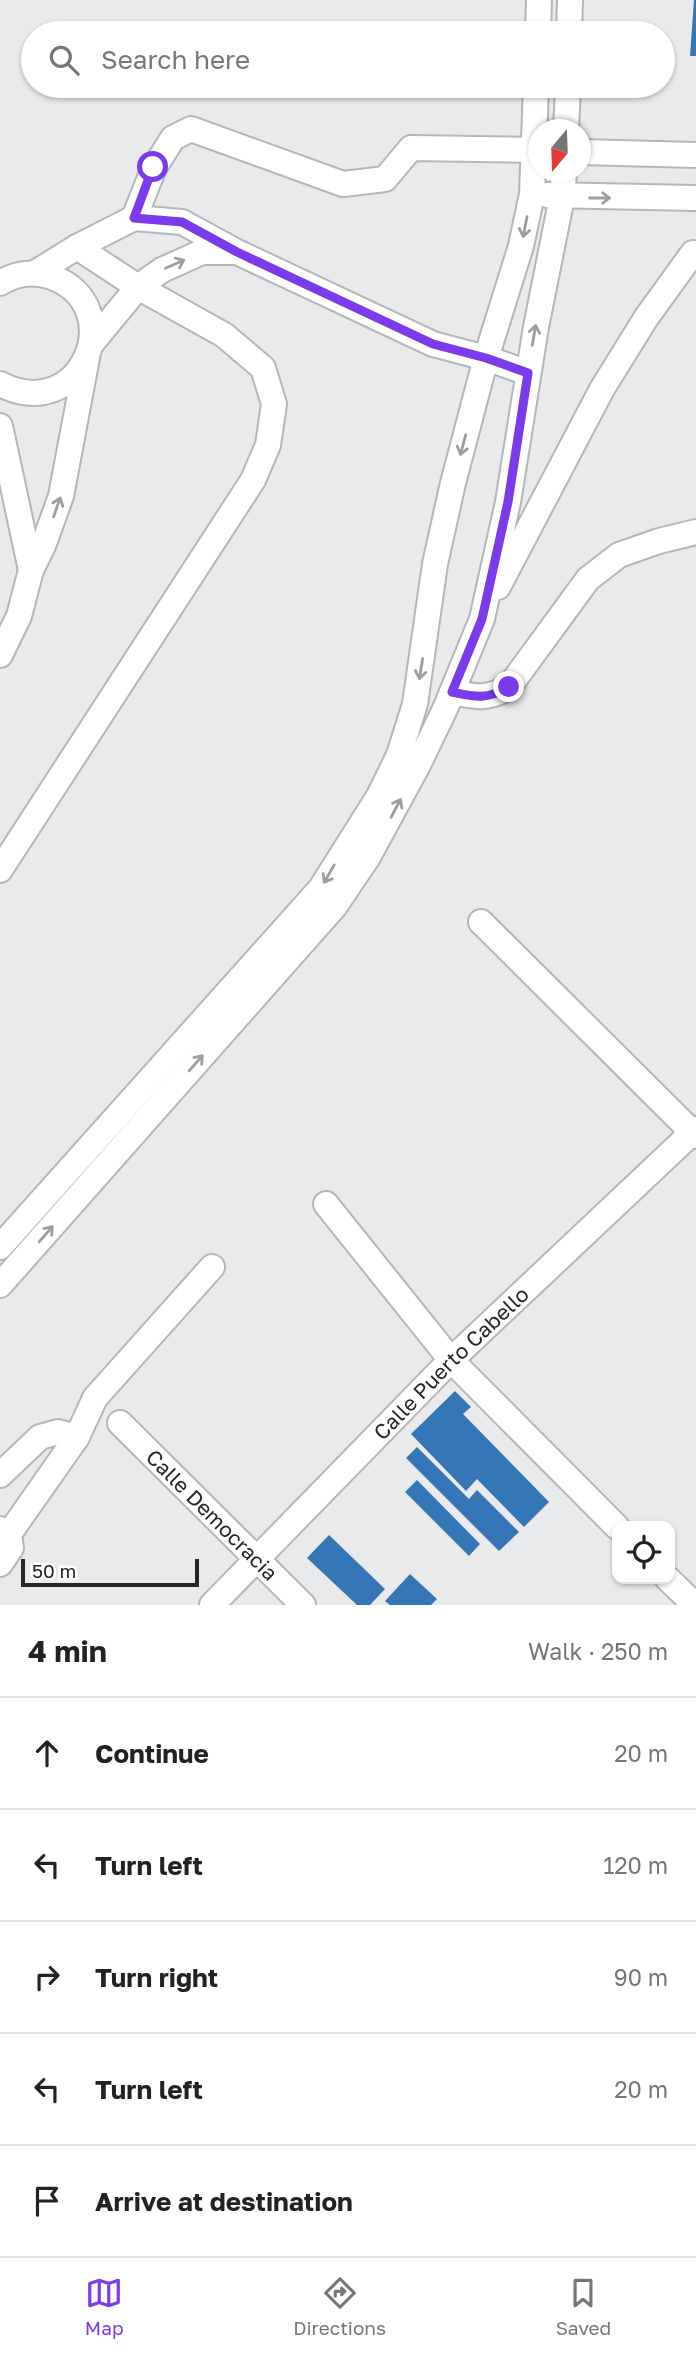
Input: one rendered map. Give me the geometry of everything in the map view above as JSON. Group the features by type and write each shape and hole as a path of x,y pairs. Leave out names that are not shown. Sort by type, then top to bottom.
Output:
{"street":[{"path":"538,21 539,0"},
{"path":"569,21 570,0"},
{"path":"536,98 536,119"},
{"path":"566,119 567,98"},
{"path":"134,218 153,167 173,138 191,129 343,184 385,179 411,148 528,150"},
{"path":"591,152 696,155"},
{"path":"0,1285 253,981 321,888 379,796 399,755 415,704 435,564 453,483 486,358 522,246 533,182"},
{"path":"482,619 508,502 528,373 563,182"},
{"path":"532,194 562,197 696,198"},
{"path":"14,273 77,247 134,218 182,222 237,252 433,344 528,373"},
{"path":"0,870 253,480 268,445 274,404 263,368 223,335 138,287 77,247"},
{"path":"0,384 28,394 57,389 80,371 89,351 138,287 162,270 202,252 237,252"},
{"path":"0,1247 253,981 334,906 368,857 418,765 482,619 602,389 646,318 693,253"},
{"path":"0,655 19,616 31,570 43,546 61,496 89,351 90,315 75,291 63,282 14,273"},
{"path":"0,426 31,570"},
{"path":"452,692 473,697 495,695 509,687 588,579 619,555 696,532"},
{"path":"481,922 695,1133"},
{"name":"Calle Puerto Cabello","path":"212,1605 451,1360 695,1133"},
{"path":"326,1204 451,1360 612,1522"},
{"path":"0,1564 10,1548 4,1532 77,1437 95,1398 212,1267"},
{"name":"Calle Democracia","path":"120,1423 303,1605"},
{"path":"0,1475 40,1437 58,1432 77,1437"},
{"path":"673,1584 695,1605"}],"building":[{"path":"694,0 696,56 690,56"},
{"path":"455,1391 471,1407 463,1414 549,1502 524,1527 477,1479 466,1491 411,1434"},
{"path":"417,1447 469,1499 477,1490 519,1532 499,1551 406,1458"},
{"path":"417,1480 480,1544 469,1556 405,1492"},
{"path":"329,1535 385,1589 370,1605 357,1605 307,1558"},
{"path":"410,1574 437,1599 431,1605 390,1605 385,1601"}],"route":[{"path":"153,167 134,218 182,222 237,252 433,344 528,373 508,502 482,619 452,692 473,697 495,695 509,687"}]}
